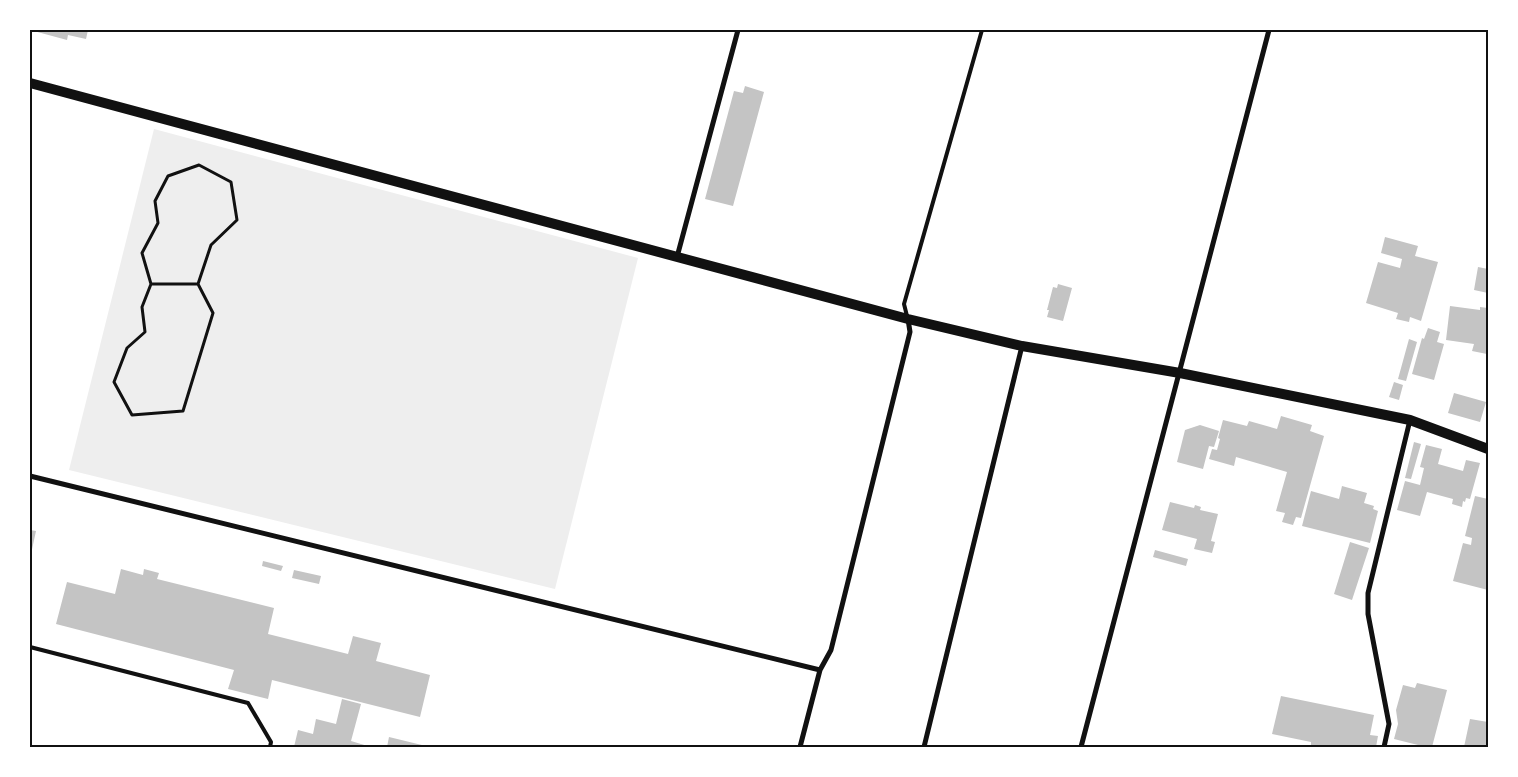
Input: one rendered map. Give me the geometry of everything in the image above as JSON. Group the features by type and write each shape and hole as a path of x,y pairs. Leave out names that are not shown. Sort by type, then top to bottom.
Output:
{"main road":[{"path":"30,83 908,318 1022,346 1180,373 1410,420 1488,449"}],"street":[{"path":"677,257 738,30"},
{"path":"1081,747 1269,30"},
{"path":"800,747 820,670 831,650 834,640 910,332 908,318"},
{"path":"924,747 1022,346"},
{"path":"1384,747 1389,724 1368,614 1368,593 1410,420"},
{"path":"30,476 820,670"}],"lane":[{"path":"908,318 904,304 982,30"},
{"path":"30,647 248,703 272,742 270,747"}],"path":[{"path":"198,165 231,182 237,220 211,246 198,284 213,313 183,411 132,415 114,382 127,348 145,332 142,307 151,284 142,252 158,223 155,201 168,176 198,165"},
{"path":"151,284 198,284"}],"shaded area":[{"path":"154,129 638,258 555,589 69,470"}],"building":[{"path":"30,30 88,30 86,39 68,35 67,40"},
{"path":"745,86 764,92 733,206 705,199 734,91 743,93"},
{"path":"1385,237 1418,246 1415,256 1438,262 1421,321 1410,317 1409,322 1396,319 1398,313 1366,303 1378,262 1400,268 1402,259 1381,253"},
{"path":"1478,267 1488,269 1488,293 1474,290"},
{"path":"1058,284 1072,288 1063,321 1047,317 1053,287 1057,288"},
{"path":"1450,306 1480,310 1480,307 1488,308 1487,354 1472,351 1474,344 1446,340"},
{"path":"1428,328 1440,332 1437,342 1444,344 1434,380 1412,374 1422,338 1424,339"},
{"path":"1409,339 1417,342 1406,381 1398,379"},
{"path":"1394,382 1403,385 1399,400 1389,397"},
{"path":"1454,393 1486,402 1480,422 1448,413"},
{"path":"1281,416 1312,425 1310,431 1324,436 1301,518 1296,517 1293,525 1282,522 1285,513 1276,511 1287,472 1236,457 1234,466 1209,459 1212,449 1217,450 1223,420 1247,426 1249,421 1277,429"},
{"path":"1200,425 1219,431 1214,447 1209,446 1203,469 1177,462 1185,430"},
{"path":"1414,442 1421,444 1411,479 1405,478"},
{"path":"1426,445 1442,449 1438,464 1463,471 1466,460 1480,463 1470,499 1466,498 1465,502 1463,501 1462,507 1452,504 1453,499 1427,492 1420,516 1397,510 1405,481 1420,485 1424,468 1420,467"},
{"path":"1342,486 1367,493 1364,503 1374,506 1373,509 1378,511 1370,543 1302,526 1311,491 1339,499"},
{"path":"1475,496 1488,499 1488,590 1453,581 1463,543 1471,545 1472,538 1465,536"},
{"path":"1170,502 1194,508 1195,505 1201,507 1200,510 1218,514 1211,541 1215,542 1212,553 1194,549 1197,539 1162,530"},
{"path":"30,530 36,531 31,554 30,554"},
{"path":"1350,542 1369,548 1352,600 1334,594"},
{"path":"1155,550 1188,559 1186,566 1153,557"},
{"path":"263,561 283,566 281,571 262,566"},
{"path":"121,569 143,575 144,569 159,573 157,579 274,608 268,634 348,654 353,636 381,643 376,661 430,675 420,717 272,680 268,699 228,689 234,670 56,624 67,582 115,594"},
{"path":"294,570 321,576 319,584 292,578"},
{"path":"1417,683 1447,690 1432,747 1394,739 1398,724 1396,710 1403,685 1415,688"},
{"path":"1281,696 1374,715 1370,735 1378,736 1376,747 1311,747 1311,742 1272,734"},
{"path":"342,699 361,704 351,741 371,747 294,747 298,730 313,734 316,719 336,724"},
{"path":"1470,719 1488,722 1488,747 1464,747"},
{"path":"389,737 426,746 426,747 387,747"}]}
